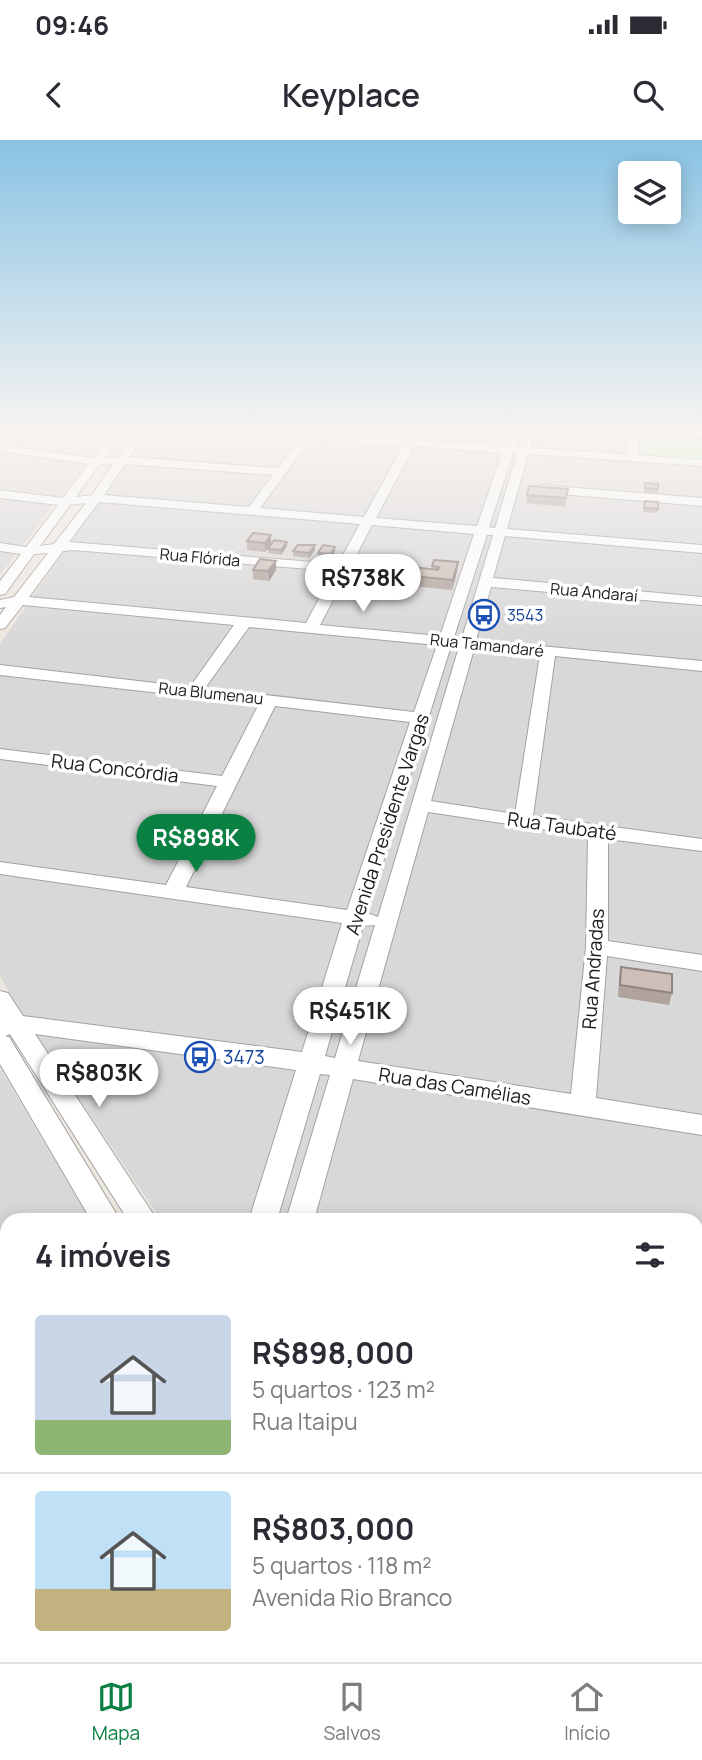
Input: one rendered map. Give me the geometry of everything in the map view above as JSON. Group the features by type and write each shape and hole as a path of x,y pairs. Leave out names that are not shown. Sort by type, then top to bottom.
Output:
{"street":[{"path":"50,500 81,500"},
{"path":"0,625 94,500"},
{"path":"120,500 702,550"},
{"path":"253,511 261,500"},
{"path":"311,627 380,500"},
{"name":"Avenida Presidente Vargas","path":"302,1213 486,582 492,530 501,500"},
{"name":"Avenida Presidente Vargas","path":"265,1213 355,917 447,640 507,500"},
{"path":"677,500 702,502"},
{"path":"0,591 66,502"},
{"name":"Rua Flórida","path":"0,547 29,551 73,546 343,568"},
{"name":"Rua Andaraí","path":"486,582 702,601"},
{"name":"Rua Tamandaré","path":"0,604 20,600 702,666"},
{"path":"195,691 245,621"},
{"path":"523,821 548,651"},
{"name":"Rua Blumenau","path":"0,670 422,718"},
{"path":"173,892 270,699"},
{"name":"Rua Concórdia","path":"0,754 230,782"},
{"name":"Rua Taubaté","path":"421,805 702,845"},
{"name":"Rua Andradas","path":"583,1106 597,947 598,832"},
{"path":"0,868 385,922"},
{"path":"597,947 702,963"},
{"path":"0,999 6,1031 102,1213"},
{"path":"6,1031 138,1213"},
{"name":"Rua das Camélias","path":"6,1031 312,1063 702,1125"}],"shaded area":[{"path":"0,500 58,500 0,575"},
{"path":"99,500 702,500 702,1213 156,1213 22,1015 0,976 0,644"},
{"path":"0,1068 86,1213 0,1213"}],"building":[{"path":"645,501 658,502 658,509 644,508"},
{"path":"253,533 271,535 265,543 247,541"},
{"path":"274,540 287,542 281,550 268,549"},
{"path":"298,545 315,545 309,553 293,551"},
{"path":"323,545 335,547 331,554 318,553"},
{"path":"260,559 276,561 268,571 253,570"},
{"path":"434,560 458,562 453,580 401,575 405,566 438,570 439,567 432,566"},
{"path":"621,967 672,974 672,993 620,985"}],"place":[{"name":"3543","path":"484,615"},
{"name":"3473","path":"200,1057"}]}
